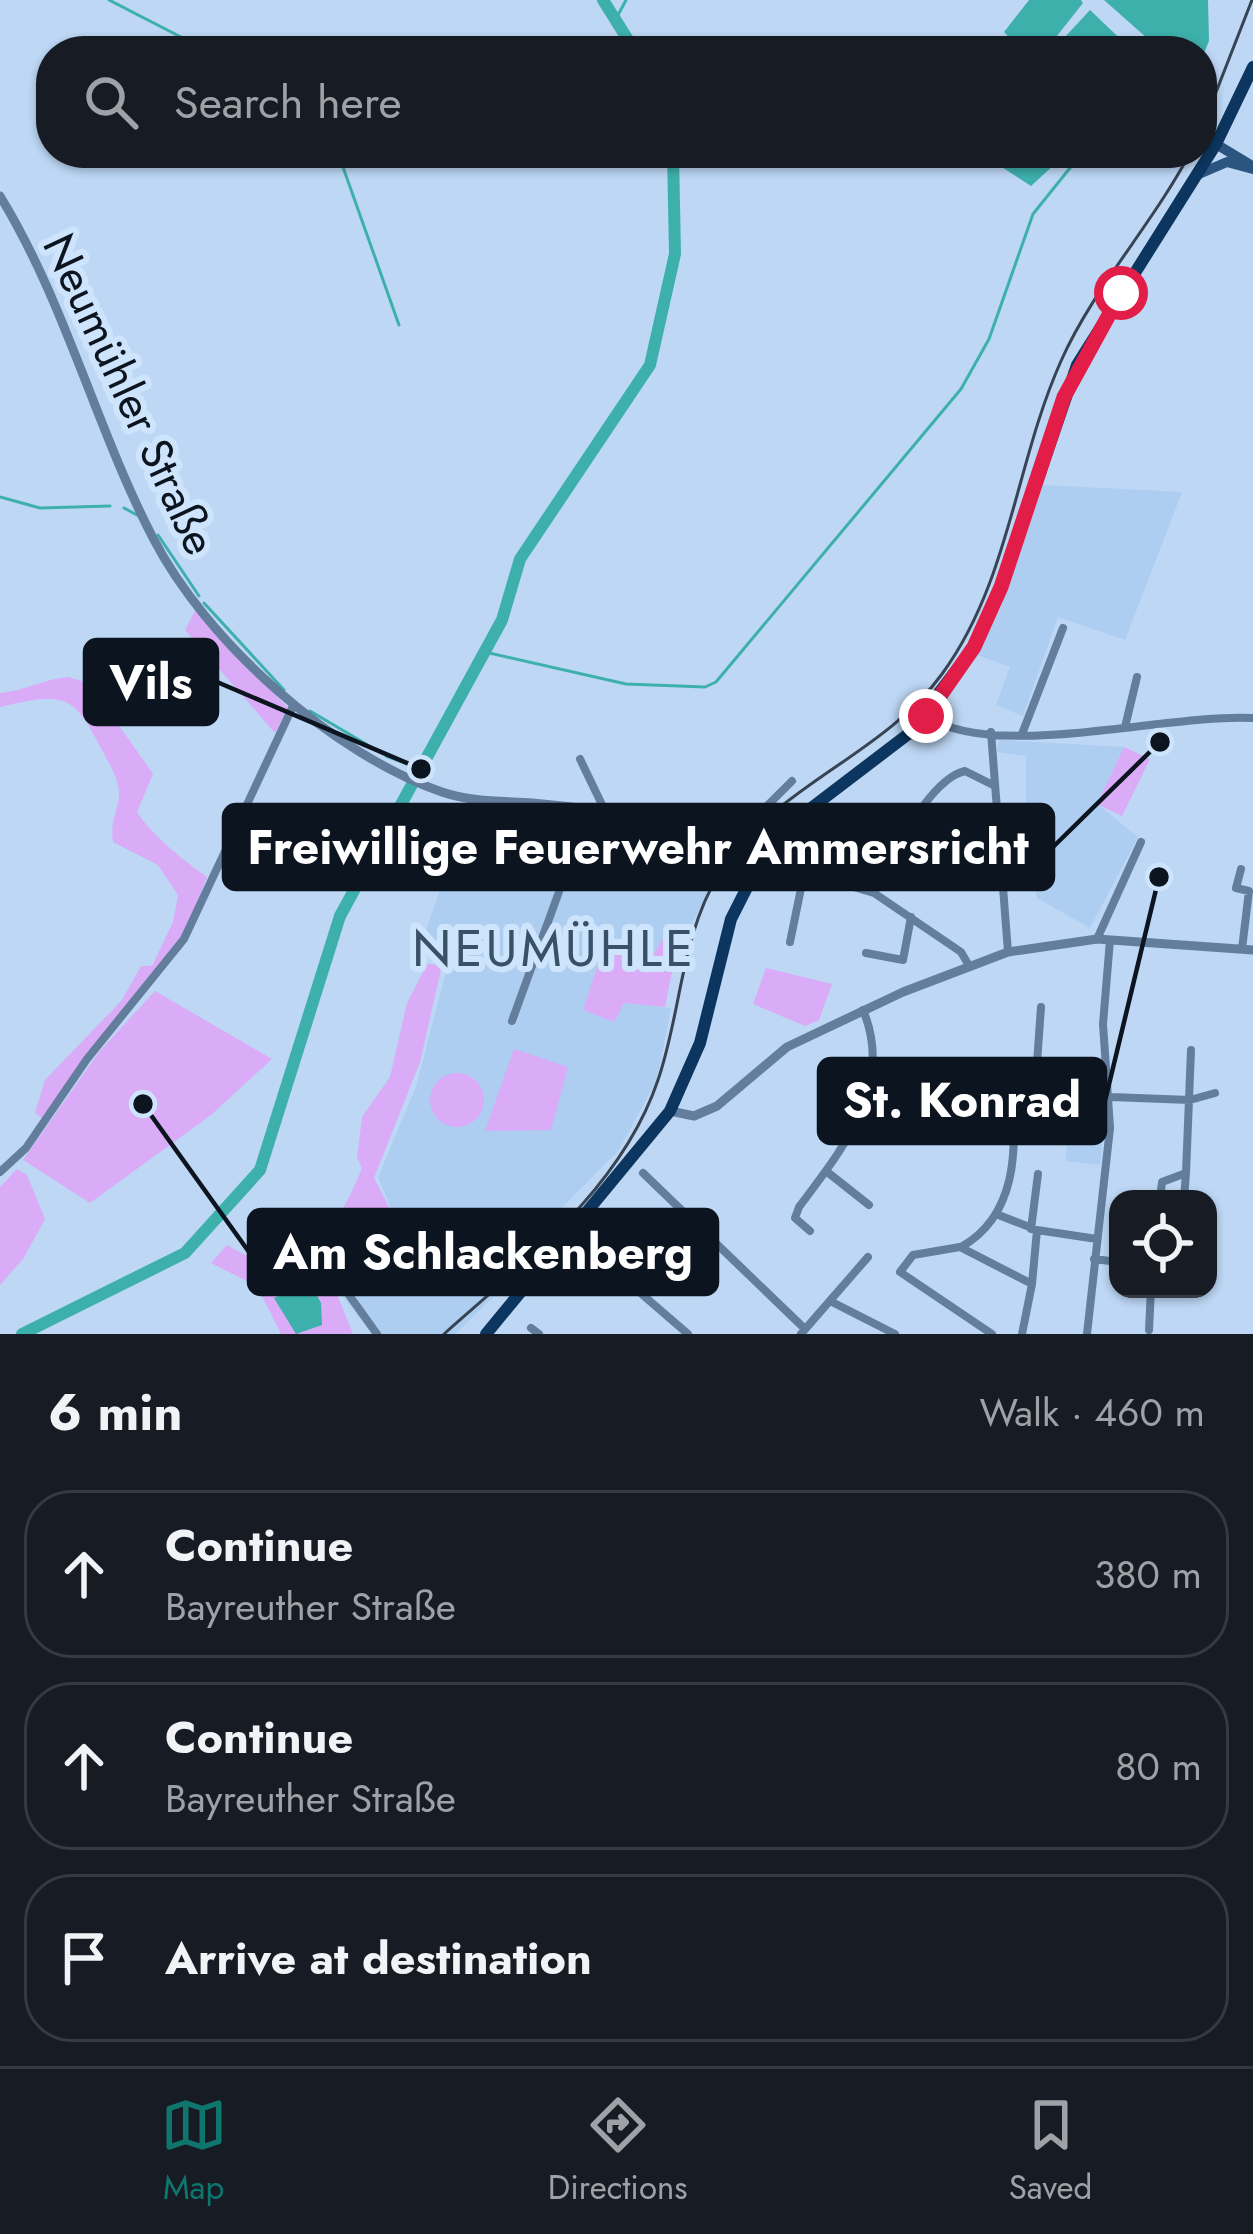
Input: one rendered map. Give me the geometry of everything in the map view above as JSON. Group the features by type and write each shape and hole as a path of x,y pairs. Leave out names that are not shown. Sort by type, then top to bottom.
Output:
{"main road":[{"path":"1217,142 1253,67"},
{"path":"1217,145 1253,168"},
{"path":"1217,167 1227,162 1253,168"},
{"path":"486,1334 670,1111 700,1043 731,919 760,860 806,812 890,752 926,716 974,647 1001,587 1077,365 1202,168"},
{"path":"1197,176 1214,168"}],"street":[{"name":"Neumühler Straße","path":"0,196 47,291 153,539 193,599 293,706 433,788 476,800 605,812 715,837 760,860"},
{"path":"1022,734 1063,628"},
{"path":"1125,727 1137,676"},
{"path":"0,1172 33,1138 87,1059 184,939 293,706"},
{"path":"926,716 947,729 1022,734 1182,718 1253,718"},
{"path":"991,732 1008,952"},
{"path":"580,759 605,812"},
{"path":"874,893 908,829 953,775 964,771 993,785"},
{"path":"715,837 753,820 792,781"},
{"path":"476,800 460,847 560,890 512,1021"},
{"path":"1097,939 1141,842"},
{"path":"760,860 874,893 961,952 968,964"},
{"path":"670,1111 694,1116 717,1106 787,1047 968,964 1008,952 1097,939 1247,950 1250,892 1236,888 1240,869"},
{"path":"790,942 804,874"},
{"path":"866,953 903,960 911,916"},
{"path":"1087,1334 1111,1097 1103,1024 1110,940"},
{"path":"992,1334 972,1330 900,1272 913,1255 960,1247 996,1214 1011,1180 1016,1142 1012,1094 1037,1063 1041,1007"},
{"path":"810,1231 795,1218 864,1110 871,1091 873,1034 863,1010"},
{"path":"1185,1190 1191,1049"},
{"path":"1037,1063 1106,1072"},
{"path":"1111,1097 1190,1100 1215,1093"},
{"path":"864,1110 894,1131"},
{"path":"826,1171 869,1205"},
{"path":"1161,1190 1162,1182 1186,1172"},
{"path":"643,1173 803,1332 868,1257"},
{"path":"1022,1334 1032,1284 1038,1174"},
{"path":"996,1214 1034,1230 1096,1239"},
{"path":"377,1334 349,1295 358,1272 403,1232 438,1275"},
{"path":"570,1232 688,1334"},
{"path":"960,1247 1032,1284"},
{"path":"1094,1259 1109,1261"},
{"path":"834,1297 890,1333"},
{"path":"1149,1330 1151,1298"}],"shaded area":[{"path":"1029,0 1083,3 1057,36 1008,36 1004,32"},
{"path":"1104,0 1208,0 1209,36 1145,36"},
{"path":"1090,10 1117,36 1066,36"},
{"path":"1003,168 1051,168 1031,186"},
{"path":"1043,485 1182,492 1125,640 1058,617 1023,716 996,705 1010,667 977,655 1000,610"},
{"path":"196,609 288,708 275,733 185,630"},
{"path":"68,677 89,683 153,774 137,812 169,847 207,877 187,929 42,1118 35,1113 45,1080 122,1000 141,966 152,966 173,922 178,895 158,865 113,842 118,784 75,708 54,699 0,707 0,693"},
{"path":"999,740 1124,747 1097,804 1138,837 1090,928 1037,898 1026,813 1026,756 997,752"},
{"path":"1124,747 1150,759 1122,816 1097,804"},
{"path":"624,819 729,848 683,943 663,939 648,963 604,950 624,1003 671,1008 657,1079 619,1150 534,1236 533,1257 456,1334 372,1334 340,1293 344,1279 391,1234 392,1210 378,1177 416,1087 448,964 422,942 453,852 468,848 619,889"},
{"path":"470,840 621,871 620,889 557,881 468,848"},
{"path":"663,939 672,971 665,1007 624,1003 614,1022 583,1010 603,949 648,963"},
{"path":"427,964 442,965 420,1062 374,1178 389,1207 387,1243 336,1292 353,1334 281,1334 257,1286 211,1263 227,1245 253,1258 295,1257 328,1231 362,1168 357,1158 362,1117 390,1077 407,1003"},
{"path":"766,968 832,984 819,1020 805,1026 753,1004"},
{"path":"155,991 272,1059 211,1115 90,1203 23,1160 99,1052"},
{"path":"514,1049 568,1067 551,1130 485,1131"},
{"path":"457,1073 476,1081 484,1100 476,1119 457,1127 438,1119 430,1100 438,1081"},
{"path":"1062,1082 1098,1086 1108,1102 1100,1165 1066,1161 1067,1146 1053,1145"},
{"path":"17,1169 27,1175 45,1219 23,1259 0,1285 0,1187"},
{"path":"310,1282 321,1303 322,1325 296,1334 274,1298"}],"waterway":[{"path":"109,0 179,36"},
{"path":"603,0 626,36"},
{"path":"617,17 626,0"},
{"path":"343,168 399,325"},
{"path":"22,1334 185,1253 260,1170 340,916 502,620 520,559 650,365 675,254 673,168"},
{"path":"485,652 626,684 705,687 716,682 961,389 989,339 1033,214 1070,168"},
{"path":"0,497 40,508 110,506"},
{"path":"124,508 137,515"},
{"path":"158,535 199,596"},
{"path":"204,603 284,690"},
{"path":"310,711 383,754"},
{"path":"386,756 421,769"}],"railway":[{"path":"1217,90 1252,0"},
{"path":"444,1334 568,1220 621,1155 658,1080 689,948 720,872 770,816 918,703 965,638 997,561 1061,361 1090,307 1181,168"}],"place":[{"name":"Freiwillige Feuerwehr Ammersricht","path":"1160,742"},
{"name":"Vils","path":"421,769"},
{"name":"St. Konrad","path":"1159,877"},
{"name":"Am Schlackenberg","path":"143,1104"}],"district":[{"name":"NEUMÜHLE","path":"554,948"}],"route":[{"path":"926,716 974,647 1001,587 1077,365 1121,293"}]}
